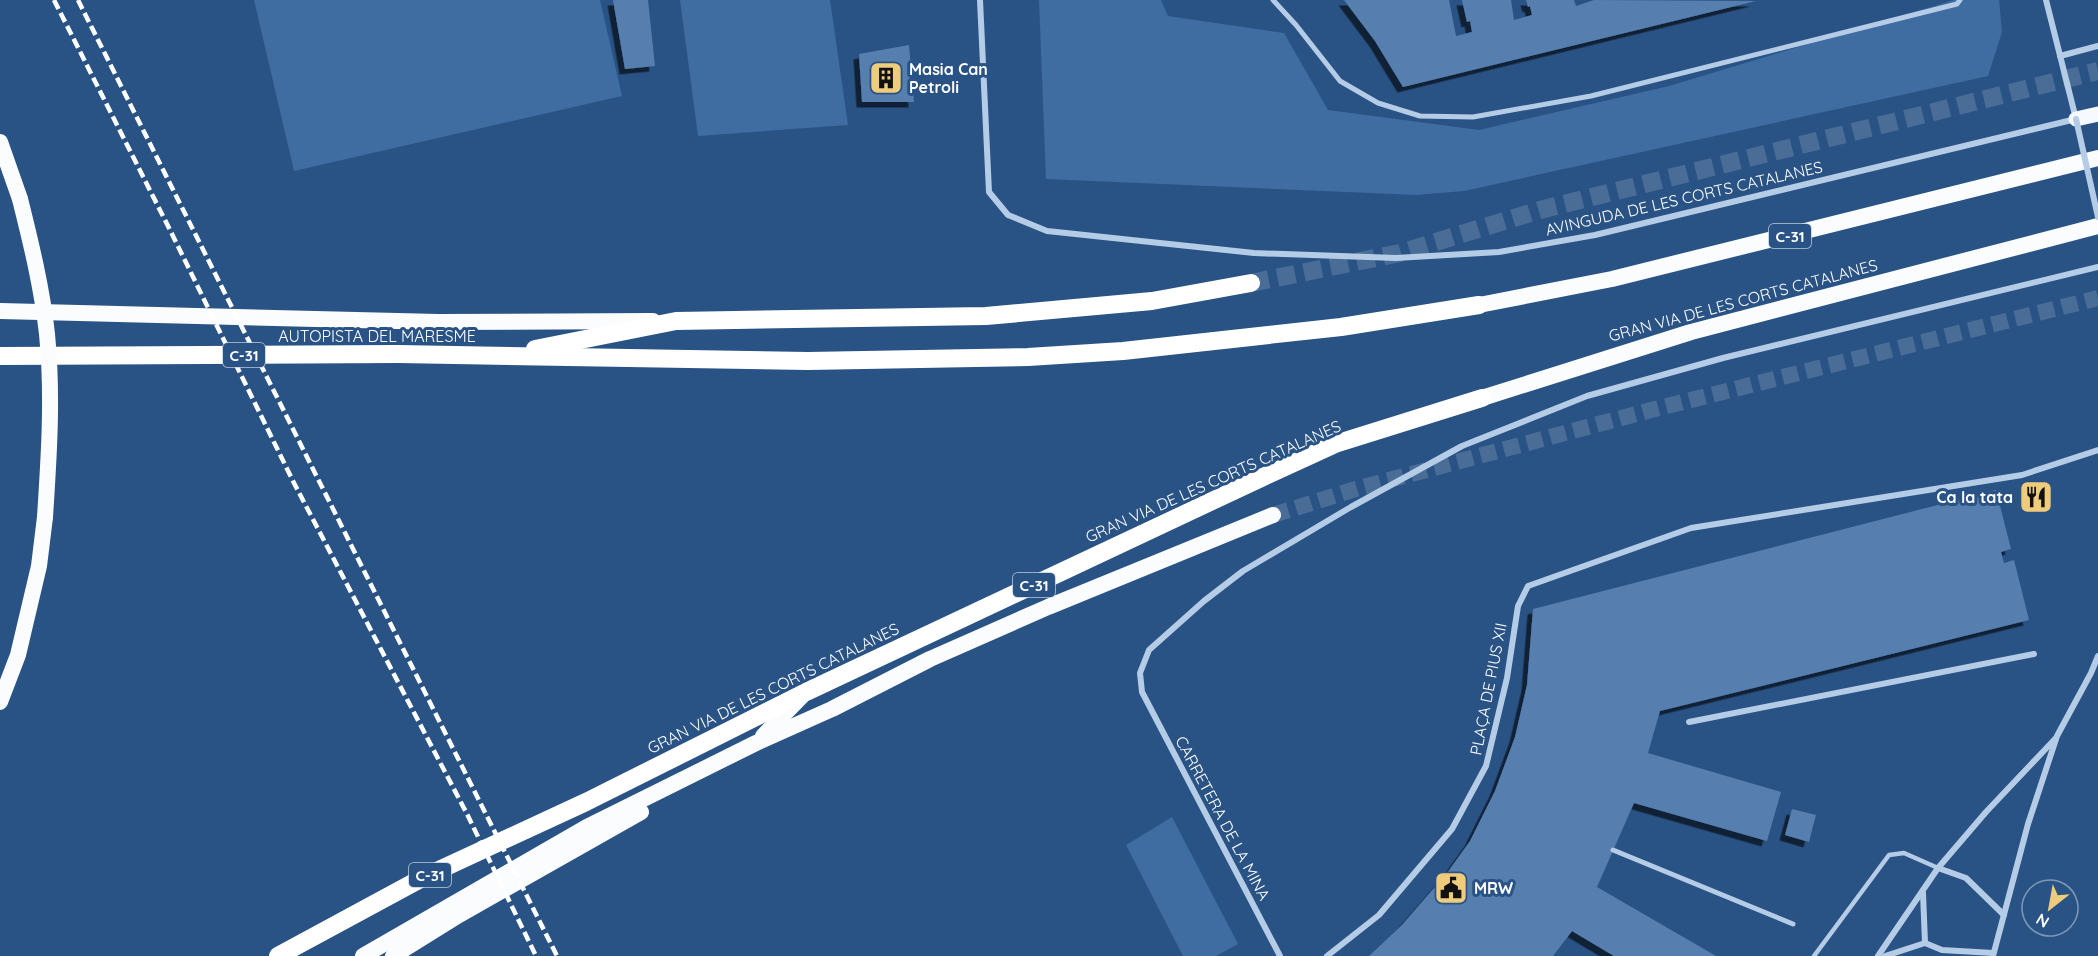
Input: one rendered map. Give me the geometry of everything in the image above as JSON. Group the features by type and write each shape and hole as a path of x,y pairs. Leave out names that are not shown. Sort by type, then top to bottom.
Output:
{"highway":[{"path":"0,142 20,199 32,249 47,334 51,428 39,566 18,655 0,702"},
{"name":"C-31","path":"1479,305 1612,279 2098,158"},
{"name":"GRAN VIA DE LES CORTS CATALANES","path":"278,956 424,877 586,802 806,692 1335,444 1691,332 2098,226"},
{"path":"0,311 438,322 986,316 1152,301 1251,283"},
{"name":"AUTOPISTA DEL MARESME","path":"4,357 398,354 808,361 1028,357 1123,351 1341,327 1479,305"},
{"path":"501,356 676,321"},
{"path":"363,956 587,827 694,773 832,709 930,659 1037,612 1273,515"},
{"path":"756,743 806,692"},
{"path":"393,956 459,915 656,803 694,773"}],"main road":[{"path":"2076,119 2098,114"}],"street":[{"name":"AVINGUDA DE LES CORTS CATALANES","path":"980,0 989,192 1008,215 1047,231 1254,253 1396,258 1499,252 1595,235 2076,119"},
{"path":"1273,0 1340,81 1378,104 1420,116 1473,117 1591,96 1957,4 1960,0"},
{"path":"2046,0 2098,217"},
{"path":"2061,56 2098,46"},
{"name":"CARRETERA DE LA MINA","path":"1280,956 1142,692 1140,673 1149,650 1204,600 1243,571 1351,507 1462,446 1598,393 1723,358 2098,267"},
{"name":"PLAÇA DE PIUS XII","path":"1327,956 1379,915 1452,830 1486,766 1507,678 1518,606 1528,586 1691,528 2022,475 2098,450"},
{"path":"1689,722 2034,654"},
{"path":"1878,956 1938,868 1986,812 2057,736 2095,674 2098,656"},
{"path":"1885,956 1925,943 1942,950 1993,954 2028,824 2057,736"},
{"path":"1613,850 1792,924"},
{"path":"1938,868 1966,878 2004,915"},
{"path":"1923,892 1925,943"}],"lane":[{"path":"1814,956 1890,855 1904,853 1938,868"}],"shaded area":[{"path":"254,0 600,0 622,96 294,171"},
{"path":"680,0 830,0 848,125 698,136"},
{"path":"1039,0 1161,0 1168,16 1284,33 1328,110 1479,130 1669,86 1954,0 1999,0 2002,32 1988,76 1464,191 1416,195 1046,179"},
{"path":"1172,817 1238,944 1216,956 1183,956 1126,845"}],"building":[{"path":"613,0 648,0 655,66 625,69"},
{"path":"1344,0 1449,0 1456,36 1472,32 1462,0 1511,0 1514,20 1532,15 1526,0 1574,0 1576,6 1594,0 1756,1 1403,87 1375,41"},
{"name":"Masia Can Petroli","path":"909,45 914,102 862,102 859,54"},
{"path":"1996,490 2011,549 2001,552 2004,563 2014,560 2029,620 1660,711 1648,753 1781,792 1767,841 1634,803 1597,887 1716,956 1614,956 1572,931 1553,956 1369,956 1402,925 1447,873 1470,841 1495,791 1515,737 1527,685 1533,609"},
{"path":"1792,809 1816,815 1809,842 1785,835"}],"tunnel":[{"path":"1251,283 1400,253 1540,210 2098,71"},
{"path":"1273,515 1359,488 1655,409 2098,298"}],"railway":[{"path":"54,0 294,483 467,814 536,956"},
{"path":"78,0 557,956"}],"place":[{"name":"Masia Can Petroli","path":"886,78"},
{"name":"Ca la tata","path":"2036,497"},
{"name":"MRW","path":"1451,888"}]}
